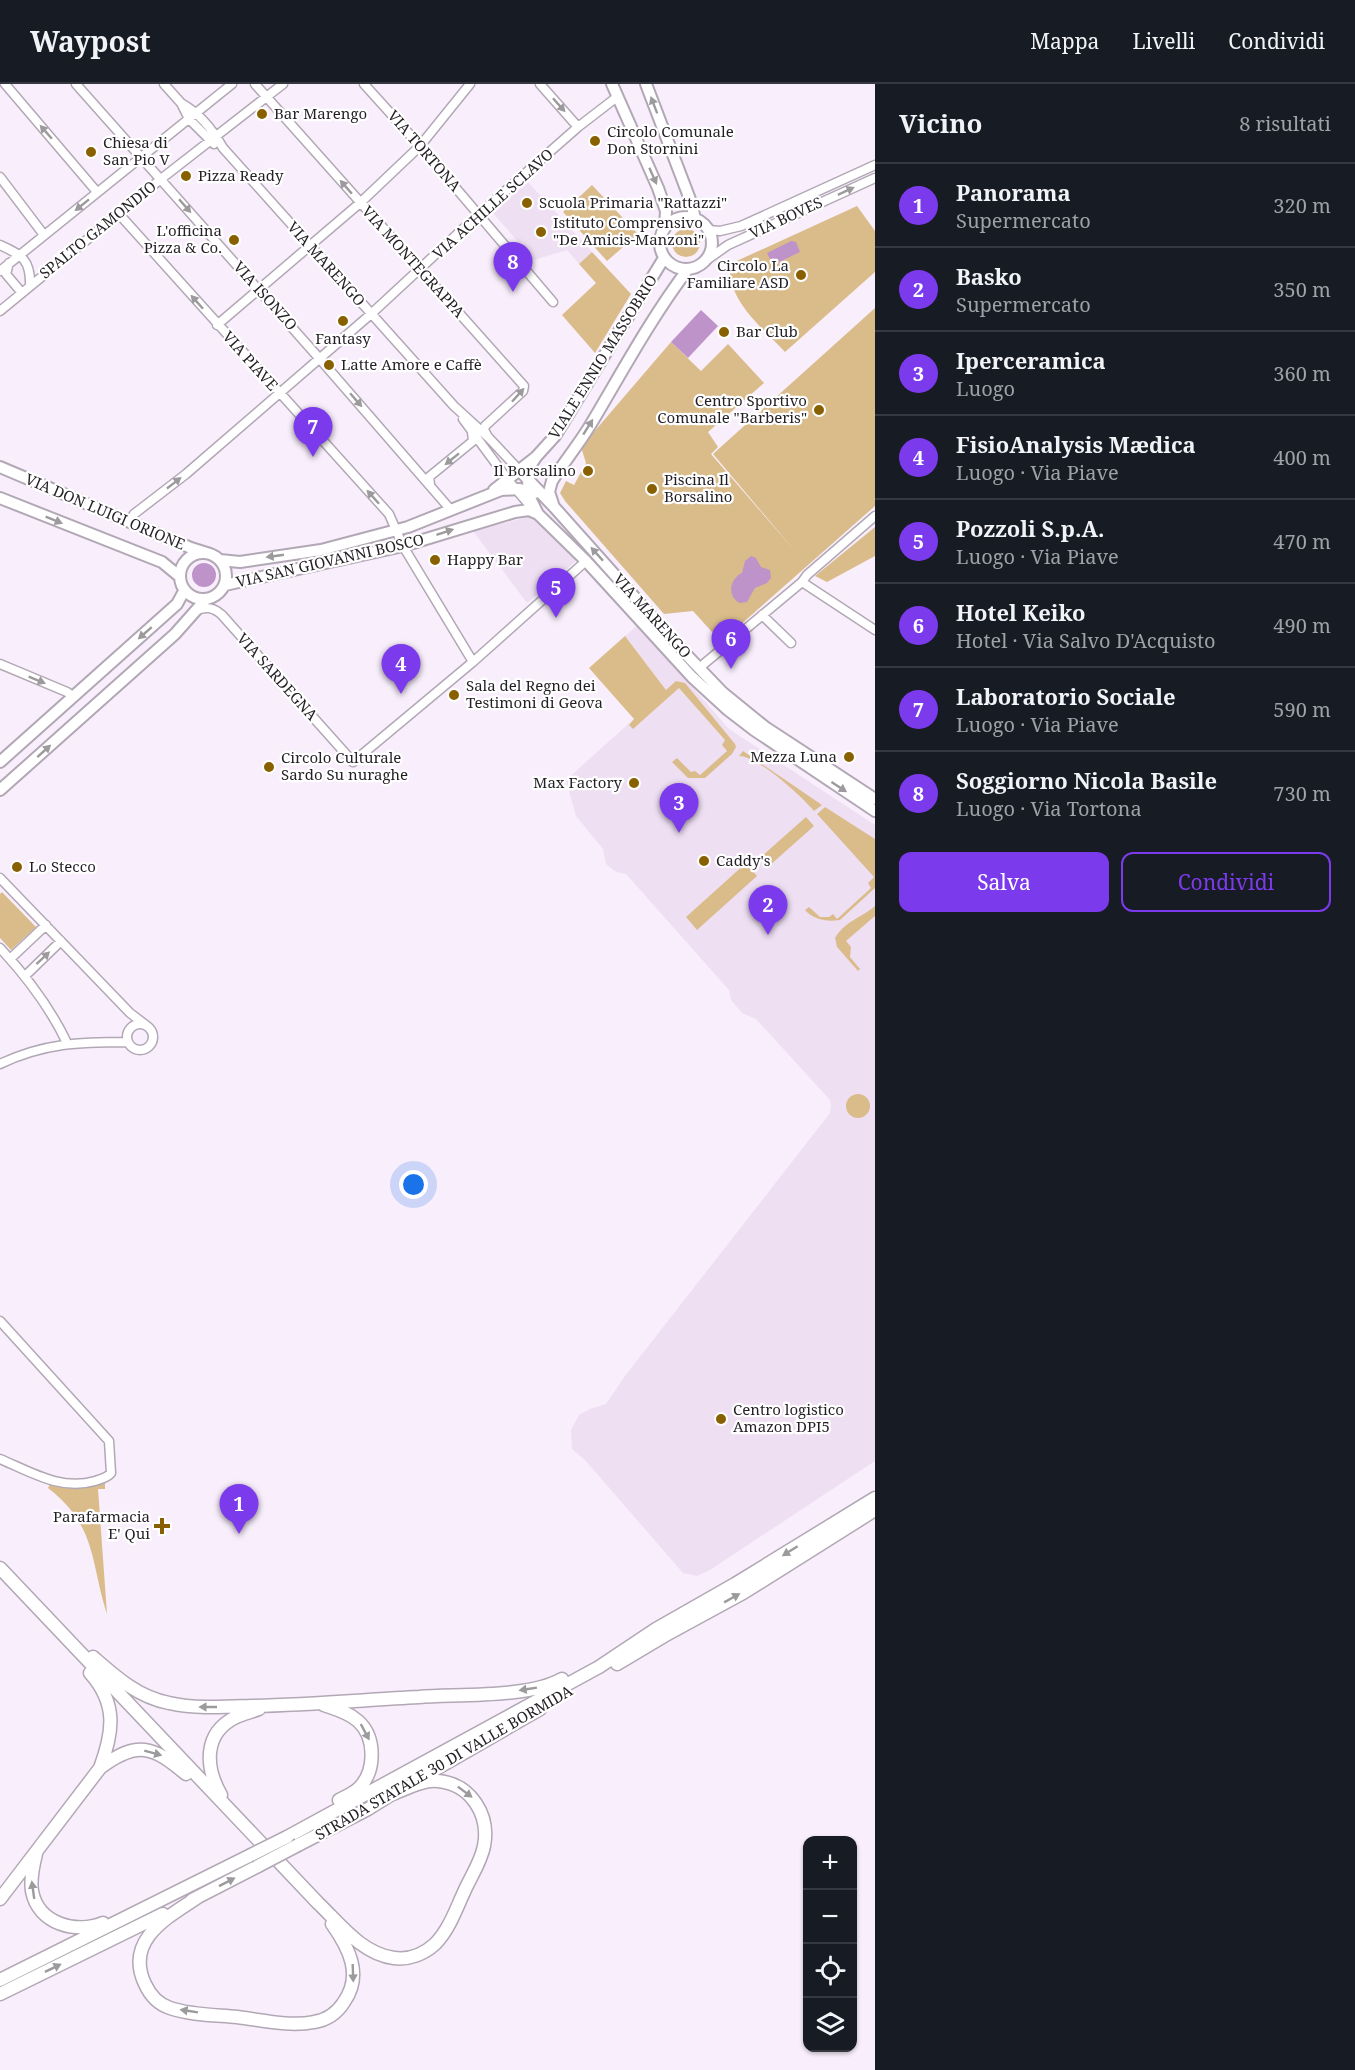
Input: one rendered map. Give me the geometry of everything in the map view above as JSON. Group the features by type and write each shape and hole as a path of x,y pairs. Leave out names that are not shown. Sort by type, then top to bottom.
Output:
{"highway":[{"name":"STRADA STATALE 30 DI VALLE BORMIDA","path":"0,1980 301,1830 589,1672 656,1629 735,1584 875,1498"},
{"name":"STRADA STATALE 30 DI VALLE BORMIDA","path":"0,1994 198,1897 368,1809 664,1636 743,1593 875,1510"},
{"path":"0,1568 318,1903 361,1944 381,1956 411,1958 436,1943 445,1931 483,1849 486,1833 484,1818 477,1804 468,1792 456,1786 437,1780 390,1795"},
{"path":"67,1641 90,1655 123,1683 152,1699 190,1706 266,1706 532,1689 555,1683 634,1637 656,1629"},
{"path":"0,1899 100,1768 109,1744 111,1726 109,1707 94,1677 82,1664 67,1641"},
{"path":"301,1830 305,1820 358,1789 366,1778 371,1764 369,1740 364,1728 357,1720 317,1703"},
{"path":"231,1811 212,1776 209,1763 210,1749 223,1726 235,1718 266,1706"},
{"path":"100,1768 124,1753 148,1750 160,1754 231,1811"},
{"path":"37,1851 32,1878 34,1900 52,1920 78,1929 94,1926 164,1893 189,1886"},
{"path":"198,1897 155,1926 147,1937 141,1950 140,1964 142,1978 148,1991 158,2002 170,2008 220,2016 298,2023 314,2022 329,2017 349,1995 353,1982 354,1968 351,1956 318,1903"}],"main road":[{"name":"VIALE ENNIO MASSOBRIO","path":"526,488 556,476 688,269 670,264 664,258 660,243 665,228 666,211 612,84"},
{"path":"648,84 691,202 695,219 708,230 712,241 706,259 701,264 688,269"},
{"path":"665,228 678,218 695,219"},
{"name":"VIALE ENNIO MASSOBRIO","path":"536,457 555,436 578,402 664,258"},
{"path":"512,512 526,488 530,466 536,457"},
{"name":"VIA DON LUIGI ORIONE","path":"0,468 215,557"},
{"path":"555,508 549,492 556,476"},
{"path":"474,501 526,488"},
{"path":"526,488 538,514 586,561 692,677 720,703 754,730 875,811"},
{"name":"VIA SAN GIOVANNI BOSCO","path":"179,576 182,565 189,557 199,553 240,562 321,550 395,530 501,490 526,488"},
{"name":"VIA MARENGO","path":"526,488 555,508 717,687 752,718 875,799"},
{"name":"VIA DON LUIGI ORIONE","path":"0,498 162,562 179,576"},
{"name":"VIA SAN GIOVANNI BOSCO","path":"225,585 403,546 512,512 529,510 538,514"},
{"name":"VIA SAN GIOVANNI BOSCO","path":"0,790 176,634 206,599 217,595 225,585 226,571 215,557"},
{"path":"179,576 184,591 192,597 206,599"},
{"path":"0,762 177,604 184,591"},
{"path":"74,697 84,701 91,709"}],"street":[{"path":"5,84 97,192"},
{"name":"VIA ISONZO","path":"76,84 259,289 451,510"},
{"name":"VIA MARENGO","path":"164,84 454,406 507,457 526,488"},
{"name":"SPALTO GAMONDIO","path":"2,271 232,84"},
{"name":"VIA MONTEGRAPPA","path":"255,84 524,387 522,393 485,426 484,430 489,438"},
{"path":"267,96 283,84"},
{"name":"VIA TORTONA","path":"364,84 553,302"},
{"path":"217,325 360,203 420,146 470,84"},
{"path":"540,84 578,127"},
{"name":"SPALTO GAMONDIO","path":"0,311 161,179 267,96"},
{"name":"VIA ACHILLE SCLAVO","path":"130,521 135,514 186,474 420,271 479,214 578,127 617,97"},
{"name":"VIA BOVES","path":"708,230 720,231 741,226 875,165"},
{"path":"0,177 44,235"},
{"name":"VIA BOVES","path":"701,264 728,245 875,178"},
{"name":"VIA PIAVE","path":"119,214 389,514 403,546 473,662"},
{"path":"0,246 21,254 30,272 30,286"},
{"path":"2,271 22,293"},
{"name":"VIA MARENGO","path":"454,406 496,465 526,488"},
{"path":"430,484 429,477 473,441 471,432"},
{"path":"507,457 523,463 536,457"},
{"path":"474,501 493,489 500,481 501,474 496,465"},
{"path":"699,668 802,582 807,575 875,516"},
{"path":"473,662 586,561"},
{"path":"802,582 875,630"},
{"name":"VIA SARDEGNA","path":"193,612 206,608 219,612 353,762 473,662"},
{"path":"762,615 791,643"},
{"path":"0,664 74,697"},
{"path":"0,1064 33,1050 67,1043 128,1042 138,1050 148,1046 152,1036 147,1026 125,1007 1,882"},
{"path":"10,959 46,925"},
{"path":"25,976 61,941"},
{"path":"0,948 48,1006 67,1043"},
{"path":"125,1007 130,1020 128,1042"},
{"path":"129,1030 137,1024 147,1026"},
{"path":"0,1322 107,1439 110,1447 111,1475 82,1484 54,1482 0,1459"}],"shaded area":[{"name":"Istituto Comprensivo \"De Amicis-Manzoni\"","path":"528,182 592,252 579,264 567,250 534,260 493,213"},
{"path":"592,185 638,234 607,261 563,212"},
{"name":"Circolo La Familiare ASD","path":"857,206 875,231 875,272 785,352 740,302 734,290 730,264"},
{"path":"686,229 696,233 700,243 696,253 686,257 676,253 672,243 676,233"},
{"path":"791,241 796,242 800,252 773,265 767,253"},
{"path":"592,252 631,294 595,353 562,315 596,283 579,264"},
{"name":"Piscina Il Borsalino","path":"875,308 875,506 721,642 693,611 664,614 560,493 566,481 574,485 586,463 581,447 671,342 701,371 728,344 764,383 708,432 718,447 711,454 794,550 713,454"},
{"path":"701,310 718,326 688,358 671,342"},
{"path":"532,516 537,518 578,559 527,603 473,531"},
{"path":"875,527 875,556 827,582 815,576"},
{"path":"751,556 756,558 761,567 770,570 771,578 767,583 755,588 747,602 740,603 733,597 731,588 734,579 742,573 745,561"},
{"path":"204,563 213,566 216,575 213,584 204,587 195,584 192,575 195,566"},
{"path":"638,625 729,729 875,825 875,1461 710,1570 697,1576 683,1573 585,1460 572,1449 571,1430 579,1415 606,1404 625,1376 830,1113 831,1106 830,1100 756,1019 742,1013 731,1000 729,990 626,874 616,872 606,864 603,849 576,816 566,780 666,690 625,636"},
{"path":"625,636 666,690 676,681 685,683 735,744 736,747 732,754 705,778 688,778 672,762 677,758 691,772 695,771 700,775 727,751 722,745 725,740 679,688 633,729 629,725 634,719 589,668"},
{"path":"743,751 822,805 814,811 768,769 757,762 739,756"},
{"path":"825,807 875,839 875,888 840,920 835,921 817,918 805,910 809,907 820,917 829,917 833,914 837,919 871,888 868,883 874,877 817,814"},
{"path":"806,817 814,826 769,866 761,857"},
{"path":"746,863 757,876 697,930 686,917"},
{"path":"2,892 36,927 11,950 0,938 0,894"},
{"path":"875,906 875,916 846,941 851,947 850,957 860,969 858,971 837,947 835,938 848,924"},
{"path":"858,1094 863,1095 869,1101 869,1111 863,1117 858,1118 853,1117 847,1111 846,1106 847,1101 853,1095"},
{"path":"105,1482 105,1489 98,1489 107,1614 90,1545 84,1531 76,1516 48,1488 50,1484 79,1488"}],"place":[{"name":"Bar Marengo","path":"262,114"},
{"name":"Circolo Comunale Don Stornini","path":"595,141"},
{"name":"Chiesa di San Pio V","path":"91,152"},
{"name":"Pizza Ready","path":"186,176"},
{"name":"Scuola Primaria \"Rattazzi\"","path":"527,203"},
{"name":"Istituto Comprensivo \"De Amicis-Manzoni\"","path":"541,232"},
{"name":"L'officina Pizza & Co.","path":"234,240"},
{"name":"Circolo La Familiare ASD","path":"801,275"},
{"name":"Soggiorno Nicola Basile","path":"513,292"},
{"name":"Fantasy","path":"343,321"},
{"name":"Bar Club","path":"724,332"},
{"name":"Latte Amore e Caffè","path":"329,365"},
{"name":"Centro Sportivo Comunale \"Barberis\"","path":"819,410"},
{"name":"Laboratorio Sociale","path":"313,457"},
{"name":"Il Borsalino","path":"588,471"},
{"name":"Piscina Il Borsalino","path":"652,489"},
{"name":"Happy Bar","path":"435,560"},
{"name":"Pozzoli S.p.A.","path":"556,618"},
{"name":"Hotel Keiko","path":"731,669"},
{"name":"FisioAnalysis Mædica","path":"401,694"},
{"name":"Sala del Regno dei Testimoni di Geova","path":"454,695"},
{"name":"Mezza Luna","path":"849,757"},
{"name":"Circolo Culturale Sardo Su nuraghe","path":"269,767"},
{"name":"Max Factory","path":"634,783"},
{"name":"Iperceramica","path":"679,833"},
{"name":"Caddy's","path":"704,861"},
{"name":"Lo Stecco","path":"17,867"},
{"name":"Basko","path":"768,935"},
{"name":"Centro logistico Amazon DPI5","path":"721,1419"},
{"name":"Parafarmacia E' Qui","path":"162,1526"},
{"name":"Panorama","path":"239,1534"}]}
